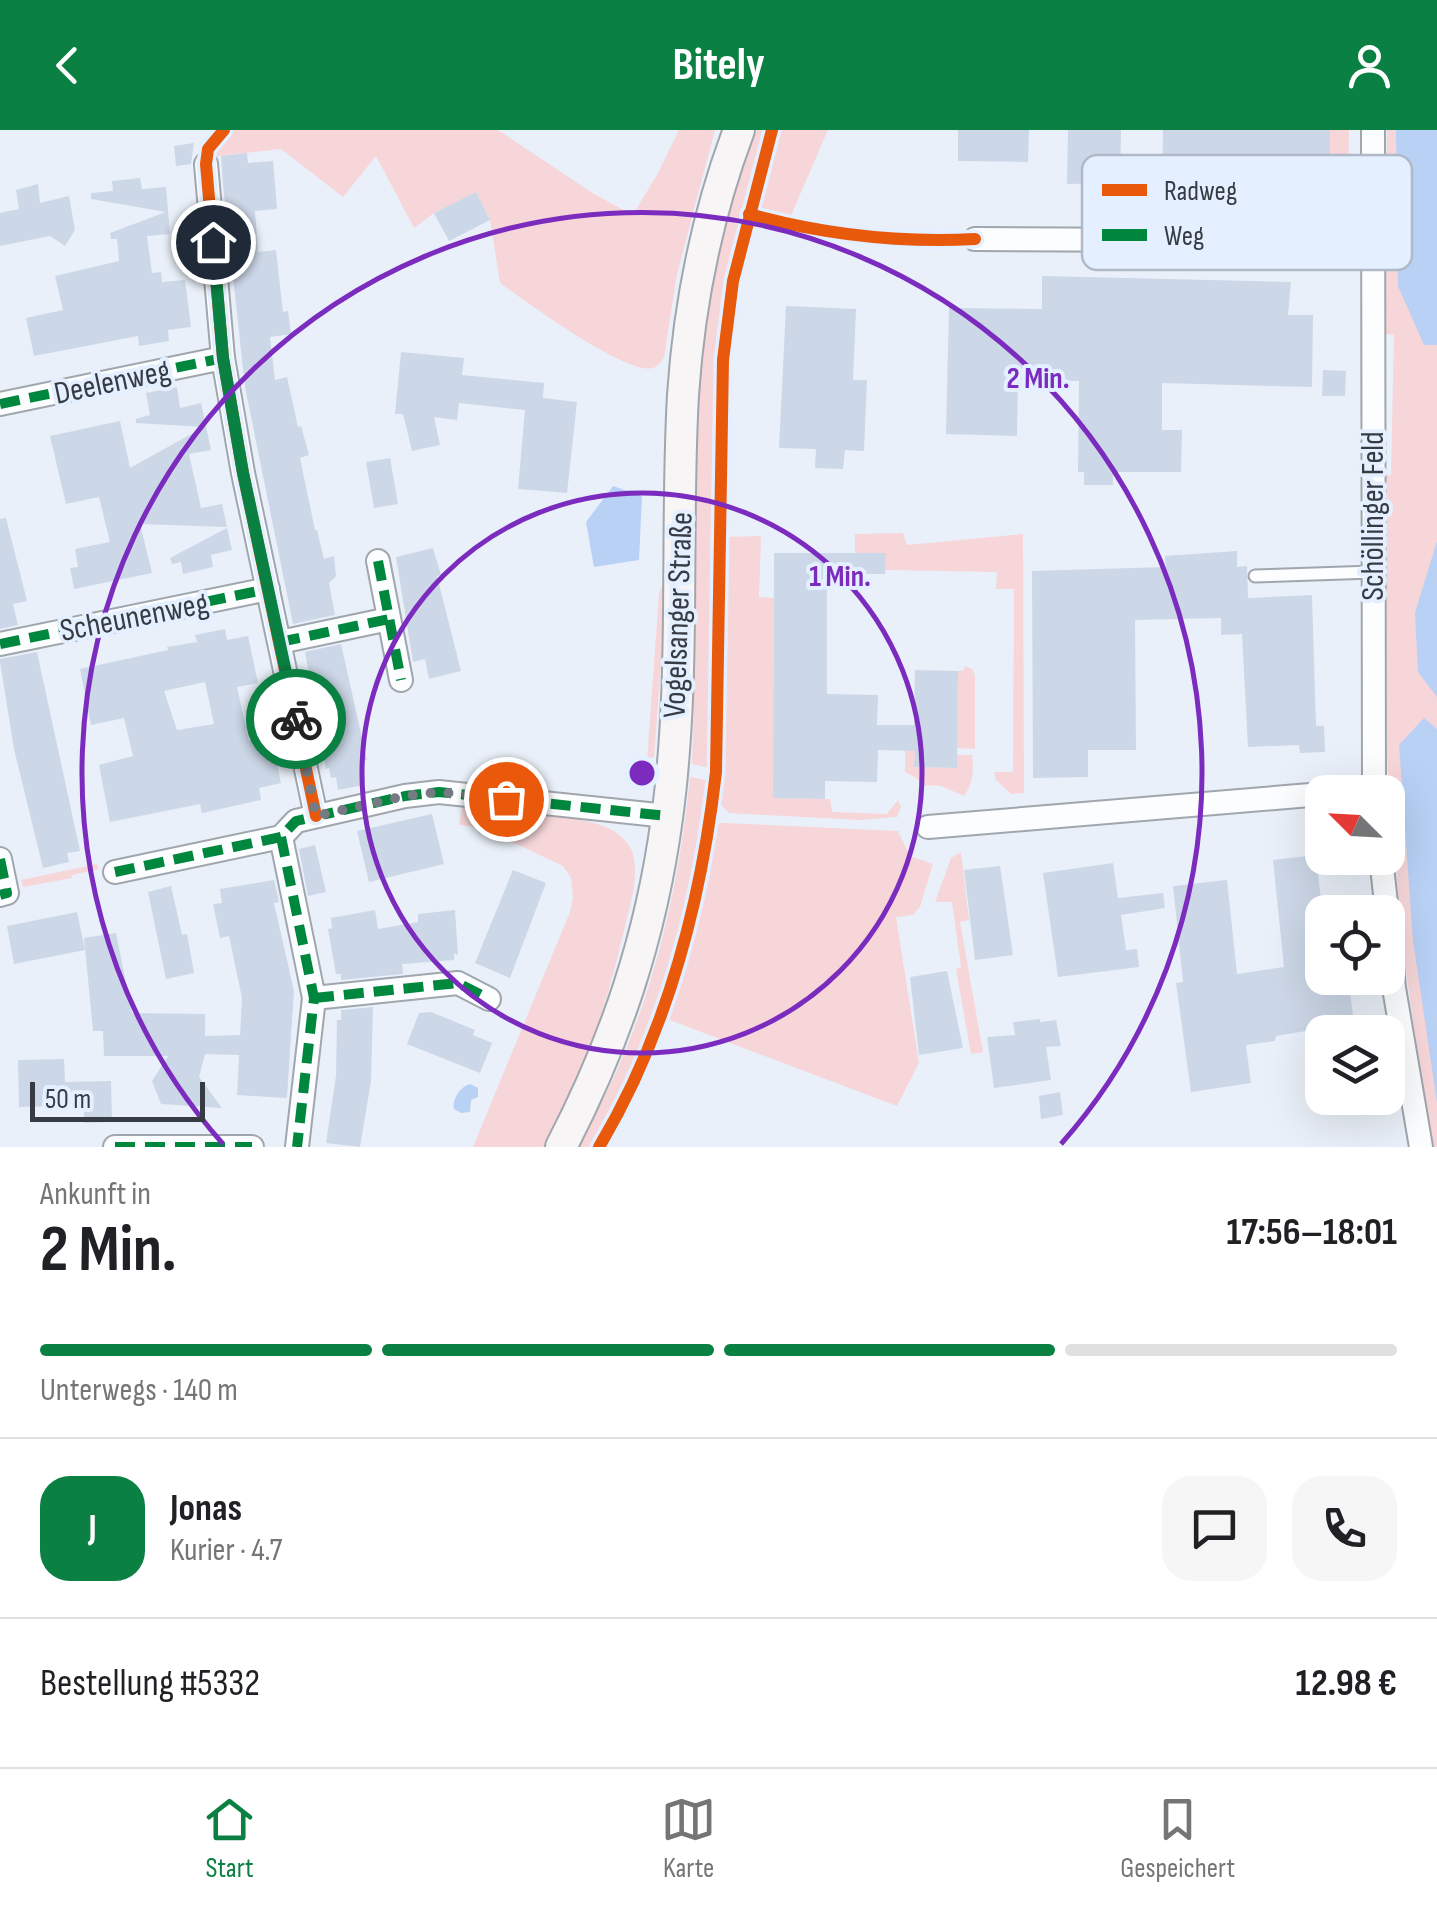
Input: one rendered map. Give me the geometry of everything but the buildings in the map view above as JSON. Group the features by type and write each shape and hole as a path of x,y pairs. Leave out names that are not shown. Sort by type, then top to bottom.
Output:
{"main road":[{"name":"Vogelsanger Straße","path":"562,1147 604,1061 620,1016 654,894 668,816 678,655 684,393 691,318 702,256 739,130"}],"street":[{"name":"Schöllinger Feld","path":"1372,130 1372,155"},
{"path":"206,164 223,358 243,473 316,816"},
{"path":"975,239 1082,240"},
{"name":"Schöllinger Feld","path":"1370,270 1374,775"},
{"name":"Deelenweg","path":"0,404 223,358"},
{"path":"378,561 401,680"},
{"name":"Scheunenweg","path":"0,644 268,590"},
{"path":"280,642 389,618"},
{"path":"115,872 281,837 296,821 316,816 439,792 668,816"},
{"path":"928,826 1305,795"},
{"path":"281,837 314,998 297,1147"},
{"path":"0,859 4,894"},
{"path":"314,998 458,983 489,999"},
{"path":"1395,995 1420,1147"},
{"path":"115,1147 252,1147"}],"lane":[{"path":"1255,576 1373,572"}],"shaded area":[{"path":"231,130 498,130 594,194 633,215 679,130 715,130 677,274 664,357 653,368 622,360 576,335 500,283 490,220 476,192 414,228 376,156 343,197 281,149 210,157 213,147"},
{"path":"757,130 766,130 726,287 718,368 710,768 692,764 696,443 713,285 730,207"},
{"path":"777,130 828,130 789,220 764,215 756,208"},
{"path":"1330,130 1349,130 1349,155 1330,155"},
{"path":"1387,130 1437,130 1437,1147 1431,1147 1405,963 1405,895 1398,895 1397,875 1405,875 1405,775 1388,775 1383,676 1383,476 1391,475 1394,335 1385,334 1386,270 1412,270 1412,155 1387,155"},
{"path":"903,533 907,545 1023,534 1024,793 1011,794 996,780 994,772 1013,772 1014,589 996,589 997,572 885,570 886,554 855,553 855,534"},
{"path":"761,536 759,597 774,598 773,798 830,799 832,812 887,814 898,800 901,807 897,817 859,820 729,813 721,805 726,537"},
{"path":"665,578 654,757 647,761 659,594"},
{"path":"965,666 975,676 975,749 957,748 958,671"},
{"path":"905,750 915,751 915,767 956,768 957,755 972,755 972,776 964,796 941,786 921,785 905,772"},
{"path":"690,777 712,781 671,970 639,1061 618,1105 593,1147 577,1147 622,1060 654,968 676,874"},
{"path":"462,807 544,814 606,827 629,845 633,855 633,893 602,1012 571,1095 543,1147 473,1147 570,912 571,878 563,866 483,828 459,825"},
{"path":"716,824 898,831 910,856 933,864 920,907 913,915 896,917 919,1063 897,1106 667,1019 688,955 712,830"},
{"path":"961,852 969,920 960,922 983,1052 971,1054 956,969 961,967 952,902 935,902 951,858"},
{"path":"97,864 99,869 72,878 23,887 21,880"}],"water":[{"path":"1396,130 1437,130 1437,345 1424,345 1398,286 1398,270 1412,270 1412,155 1396,155"},
{"path":"613,486 642,496 639,560 594,567 586,522"},
{"path":"1437,541 1437,697 1418,672 1415,613"},
{"path":"1424,718 1437,729 1437,1102 1413,941 1405,775 1401,775 1399,745"},
{"path":"470,1084 478,1088 478,1097 471,1100 470,1112 461,1113 454,1109 454,1101"}],"marked path":[{"path":"0,404 223,358"},
{"path":"378,561 401,680"},
{"path":"0,644 268,589"},
{"path":"280,642 389,619"},
{"path":"115,872 281,837 296,821 439,792 667,816"},
{"path":"281,837 314,998 297,1147"},
{"path":"0,859 7,893 0,895"},
{"path":"314,998 458,983 489,999"},
{"path":"115,1147 252,1147"}],"cycle path":[{"path":"224,130 208,149 206,164 223,358 243,473 316,816"},
{"path":"599,1147 623,1104 662,1013 701,870 716,772 723,360 733,281 772,130"},
{"path":"749,214 861,236 975,239"}],"way so far":[{"path":"296,719 316,816 439,792 506,799"}],"route":[{"path":"213,242 223,358 243,473 296,719"}]}
